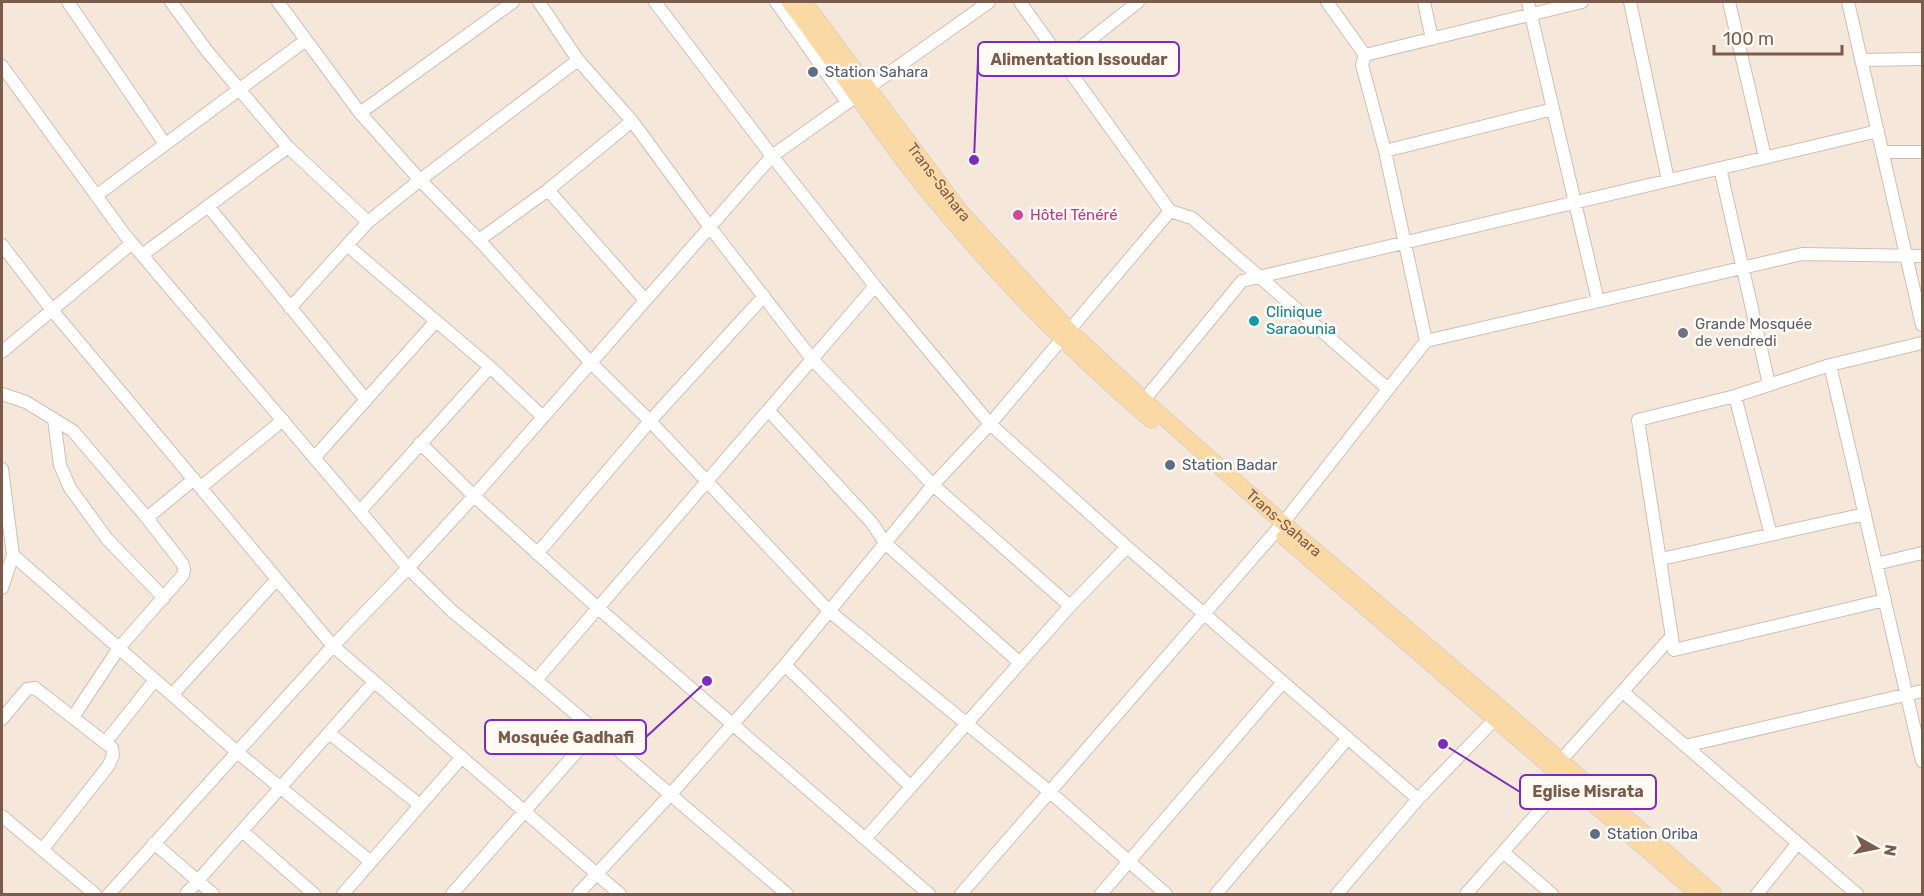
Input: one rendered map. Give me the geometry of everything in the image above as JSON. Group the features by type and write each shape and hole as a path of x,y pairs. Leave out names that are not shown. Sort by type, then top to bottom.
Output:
{"main road":[{"name":"Trans-Sahara","path":"789,2 857,95 1106,381 1160,422 1557,765 1698,894"},
{"name":"Trans-Sahara","path":"804,2 857,95"},
{"name":"Trans-Sahara","path":"1066,335 1144,400 1160,422"},
{"name":"Trans-Sahara","path":"1461,683 1494,720 1557,765"},
{"name":"Trans-Sahara","path":"1569,777 1714,894"}],"street":[{"path":"68,2 165,144"},
{"path":"171,2 207,51 288,147 368,222"},
{"path":"278,2 360,113 420,180 479,240 591,363 650,421 829,611 968,723 1166,894"},
{"path":"360,113 513,2"},
{"path":"539,2 578,60 632,121 709,226 812,359 933,485 1070,606"},
{"path":"655,2 772,156 875,286 990,424 1127,547 1418,799"},
{"path":"776,2 857,95"},
{"path":"109,894 333,646 474,496 772,156 989,2"},
{"path":"1020,2 1170,211 1192,218 1388,389"},
{"path":"1062,62 1138,2"},
{"path":"1327,2 1365,55"},
{"path":"1424,2 1432,39"},
{"path":"1528,2 1598,301"},
{"path":"1365,55 1582,2"},
{"path":"1630,2 1668,180"},
{"path":"1729,2 1765,157"},
{"path":"1848,2 1923,325"},
{"path":"97,195 306,40"},
{"path":"1365,55 1362,65 1385,151 1426,341"},
{"path":"1861,60 1923,59"},
{"path":"290,308 368,222 578,60"},
{"path":"2,66 132,243 408,568 452,611 787,894"},
{"path":"1385,151 1553,109"},
{"path":"479,240 548,190 632,121"},
{"path":"1144,400 1242,281 1878,131"},
{"path":"142,255 288,147"},
{"path":"1883,152 1923,152"},
{"path":"1720,168 1769,384"},
{"path":"548,190 645,300"},
{"path":"208,206 366,400"},
{"path":"578,894 733,724 933,485 990,424 1170,211"},
{"path":"2,352 132,243"},
{"path":"2,245 52,310 333,646 620,894"},
{"path":"348,246 490,367 543,417"},
{"path":"961,894 1280,527 1426,341 1802,254 1923,256"},
{"path":"536,680 875,286"},
{"path":"537,554 650,421 764,296"},
{"path":"315,457 436,321"},
{"path":"1885,600 1674,650 1638,420 1735,396 1830,364 1923,343"},
{"path":"1830,364 1923,761"},
{"path":"360,511 490,367"},
{"path":"2,394 26,402 73,431 147,518 182,563 184,569 183,575 119,648 73,717"},
{"path":"1735,396 1771,535"},
{"path":"768,410 872,523 885,543 1020,663"},
{"path":"54,419 60,465 70,488 107,539 164,598"},
{"path":"147,518 283,420"},
{"path":"420,443 537,554 929,894"},
{"path":"2,469 13,555 2,588"},
{"path":"1660,559 1865,514"},
{"path":"865,839 1070,606 1127,547"},
{"path":"1876,564 1923,553"},
{"path":"13,555 237,752 371,861"},
{"path":"172,696 278,579"},
{"path":"1557,765 1672,636"},
{"path":"784,665 911,787"},
{"path":"105,743 155,680"},
{"path":"186,894 374,681"},
{"path":"1101,894 1283,682"},
{"path":"2,719 27,689 35,688 112,748 113,755 109,765 42,850"},
{"path":"1685,746 1923,691"},
{"path":"1623,692 1857,894"},
{"path":"1337,894 1418,799 1494,720"},
{"path":"452,894 595,731"},
{"path":"329,733 420,805"},
{"path":"1216,894 1348,738"},
{"path":"343,894 462,758"},
{"path":"1466,894 1569,777"},
{"path":"2,816 95,894"},
{"path":"242,831 314,894"},
{"path":"154,843 213,894"},
{"path":"1757,894 1798,843"},
{"path":"1503,852 1552,894"}],"shaded area":[{"path":"2,2 1922,2 1922,894 2,894"}],"place":[{"name":"Station Sahara","path":"813,72"},
{"name":"Alimentation Issoudar","path":"974,160"},
{"name":"Hôtel Ténéré","path":"1018,215"},
{"name":"Clinique Saraounia","path":"1254,321"},
{"name":"Grande Mosquée de vendredi","path":"1683,333"},
{"name":"Station Badar","path":"1170,465"},
{"name":"Mosquée Gadhafi","path":"707,681"},
{"name":"Eglise Misrata","path":"1443,744"},
{"name":"Station Oriba","path":"1595,834"}]}
